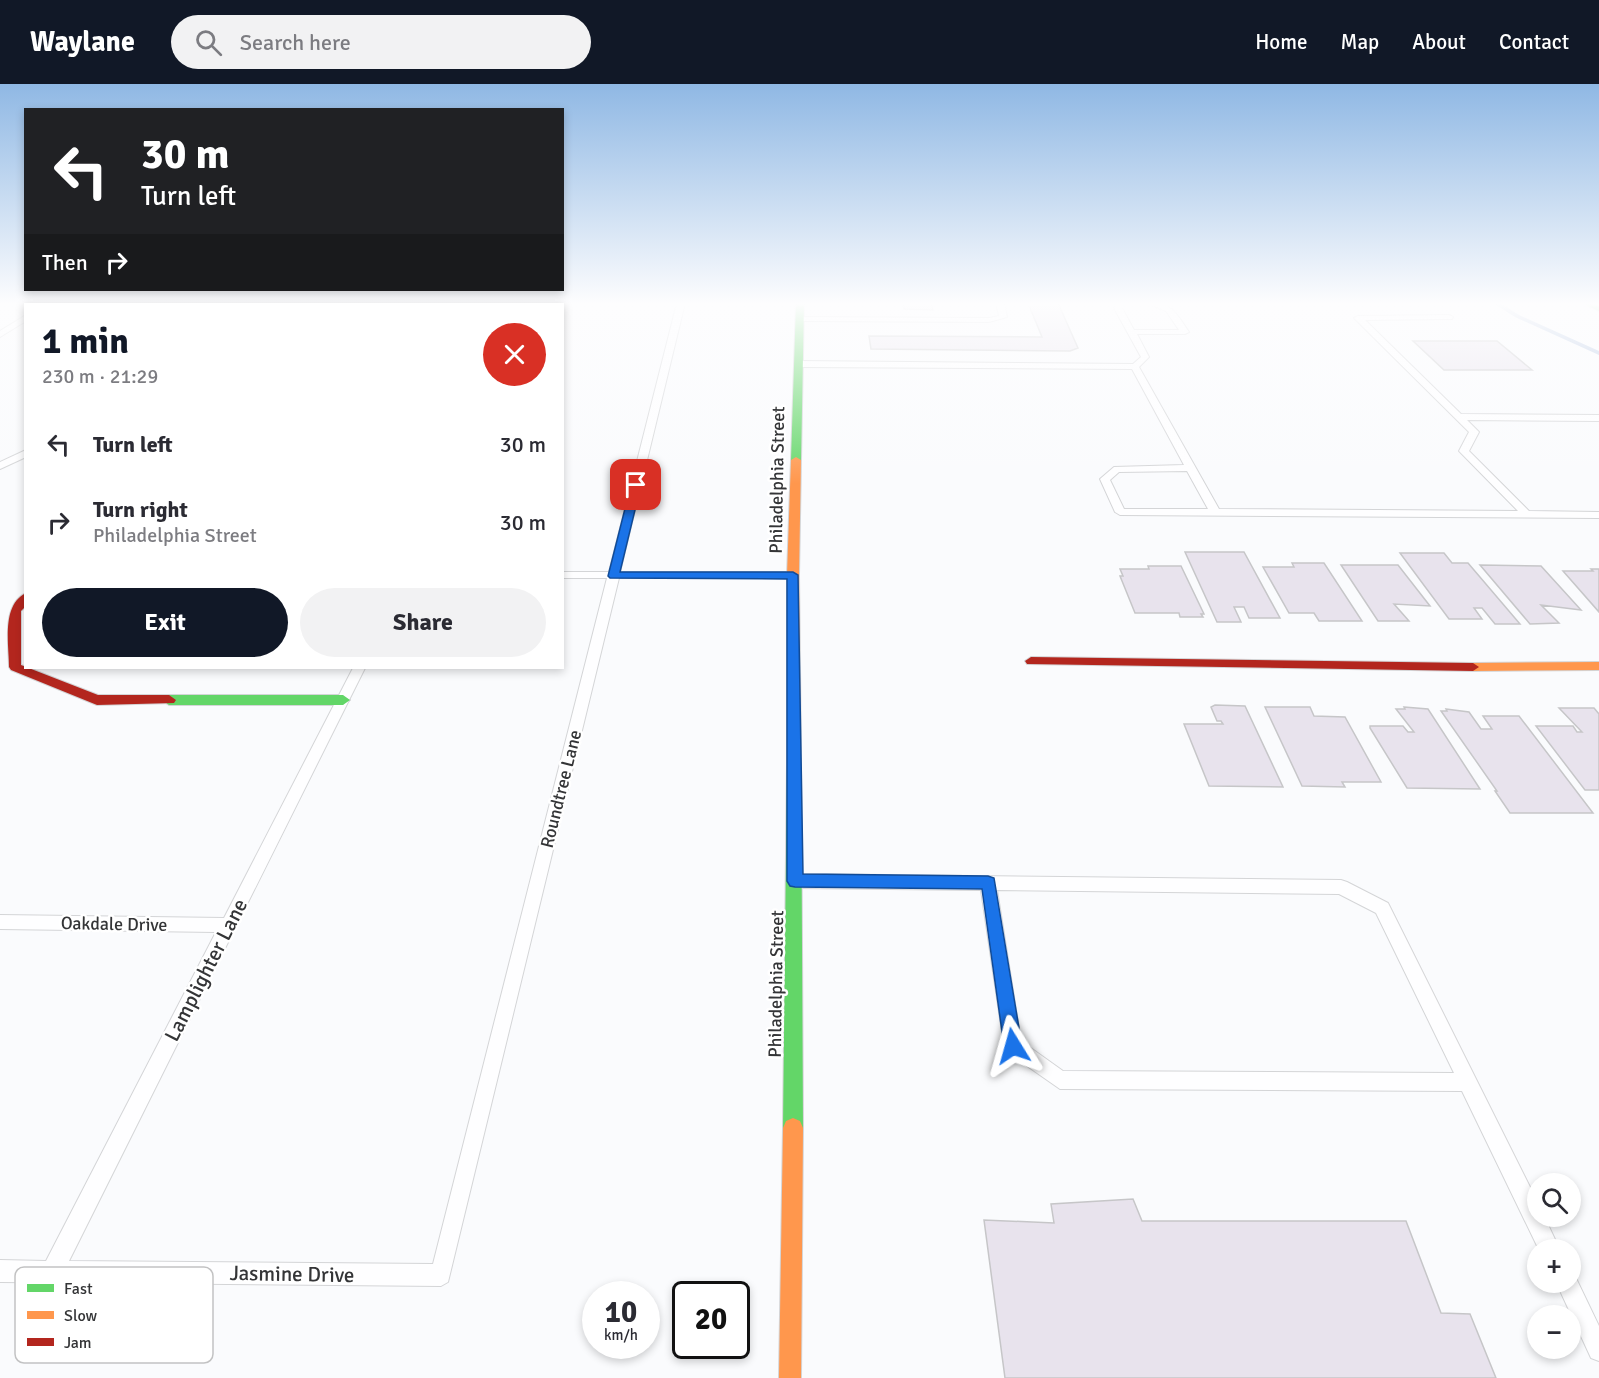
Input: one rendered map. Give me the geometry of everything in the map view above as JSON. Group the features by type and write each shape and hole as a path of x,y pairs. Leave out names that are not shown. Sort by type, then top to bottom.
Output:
{"main road":[{"name":"Philadelphia Street","path":"790,1378 795,881 793,575 798,364"},
{"path":"24,600 15,611 15,667 97,700 342,700"},
{"path":"1031,661 1466,667 1599,666"}],"lane":[{"name":"Roundtree Lane","path":"441,1275 666,363"},
{"path":"798,364 1135,367 1139,363"},
{"path":"1404,363 1474,432 1464,451 1526,514"},
{"path":"1135,367 1215,512"},
{"path":"1458,417 1599,418"},
{"path":"0,466 24,454"},
{"path":"1191,468 1117,470 1105,479 1120,512 1599,515"},
{"path":"564,575 793,575"},
{"name":"Lamplighter Lane","path":"55,1267 358,669"},
{"path":"795,881 1341,887 1382,908 1545,1239"},
{"path":"988,883 1013,1046 1060,1080 1469,1082"},
{"name":"Oakdale Drive","path":"0,922 229,925"},
{"name":"Jasmine Drive","path":"0,1271 15,1271"},
{"name":"Jasmine Drive","path":"213,1273 441,1275"},
{"path":"1571,1293 1599,1350"}],"building":[{"path":"1437,363 1524,363 1532,370 1444,370"},
{"path":"1185,552 1244,552 1280,618 1249,618 1244,607 1234,607 1241,622 1217,622"},
{"path":"1400,553 1444,553 1452,563 1468,563 1520,624 1495,624 1482,608 1474,608 1482,619 1449,619"},
{"path":"1292,563 1324,563 1362,621 1319,621 1314,613 1289,613 1263,567 1294,567"},
{"path":"1341,565 1398,565 1430,606 1394,604 1409,621 1378,621"},
{"path":"1480,565 1541,566 1581,610 1541,605 1559,623 1530,624"},
{"path":"1148,566 1181,566 1204,614 1201,614 1203,617 1180,617 1179,613 1135,613 1120,576 1123,576 1120,569 1149,569"},
{"path":"1591,569 1599,569 1599,612 1563,571 1593,571"},
{"path":"1215,705 1245,706 1283,787 1209,786 1184,724 1223,724 1217,721 1211,707"},
{"path":"1265,707 1310,707 1314,716 1345,717 1381,782 1342,782 1345,787 1302,786"},
{"path":"1404,707 1428,709 1480,789 1407,788 1370,728 1370,726 1403,726 1408,732 1414,732 1396,709 1405,709"},
{"path":"1559,708 1594,708 1599,714 1599,790 1585,790 1536,726 1573,726 1577,732 1582,732"},
{"path":"1446,709 1469,712 1481,729 1492,729 1483,716 1519,716 1593,813 1510,813 1441,711 1447,711"},
{"path":"1133,1199 1142,1221 1406,1221 1441,1313 1470,1314 1496,1378 1005,1378 984,1220 1054,1223 1051,1204"}],"traffic: fast":[{"path":"796,460 798,363"},
{"path":"169,700 343,700"},
{"path":"793,1128 794,763"}],"traffic: slow":[{"path":"794,763 793,575 796,460"},
{"path":"1473,667 1599,666"},
{"path":"790,1378 793,1128"}],"traffic: jam":[{"path":"24,600 15,611 15,667 97,700 169,700"},
{"path":"1031,661 1473,667"}],"route":[{"path":"636,485 614,576 793,575 795,881 988,883 1013,1046"}]}
